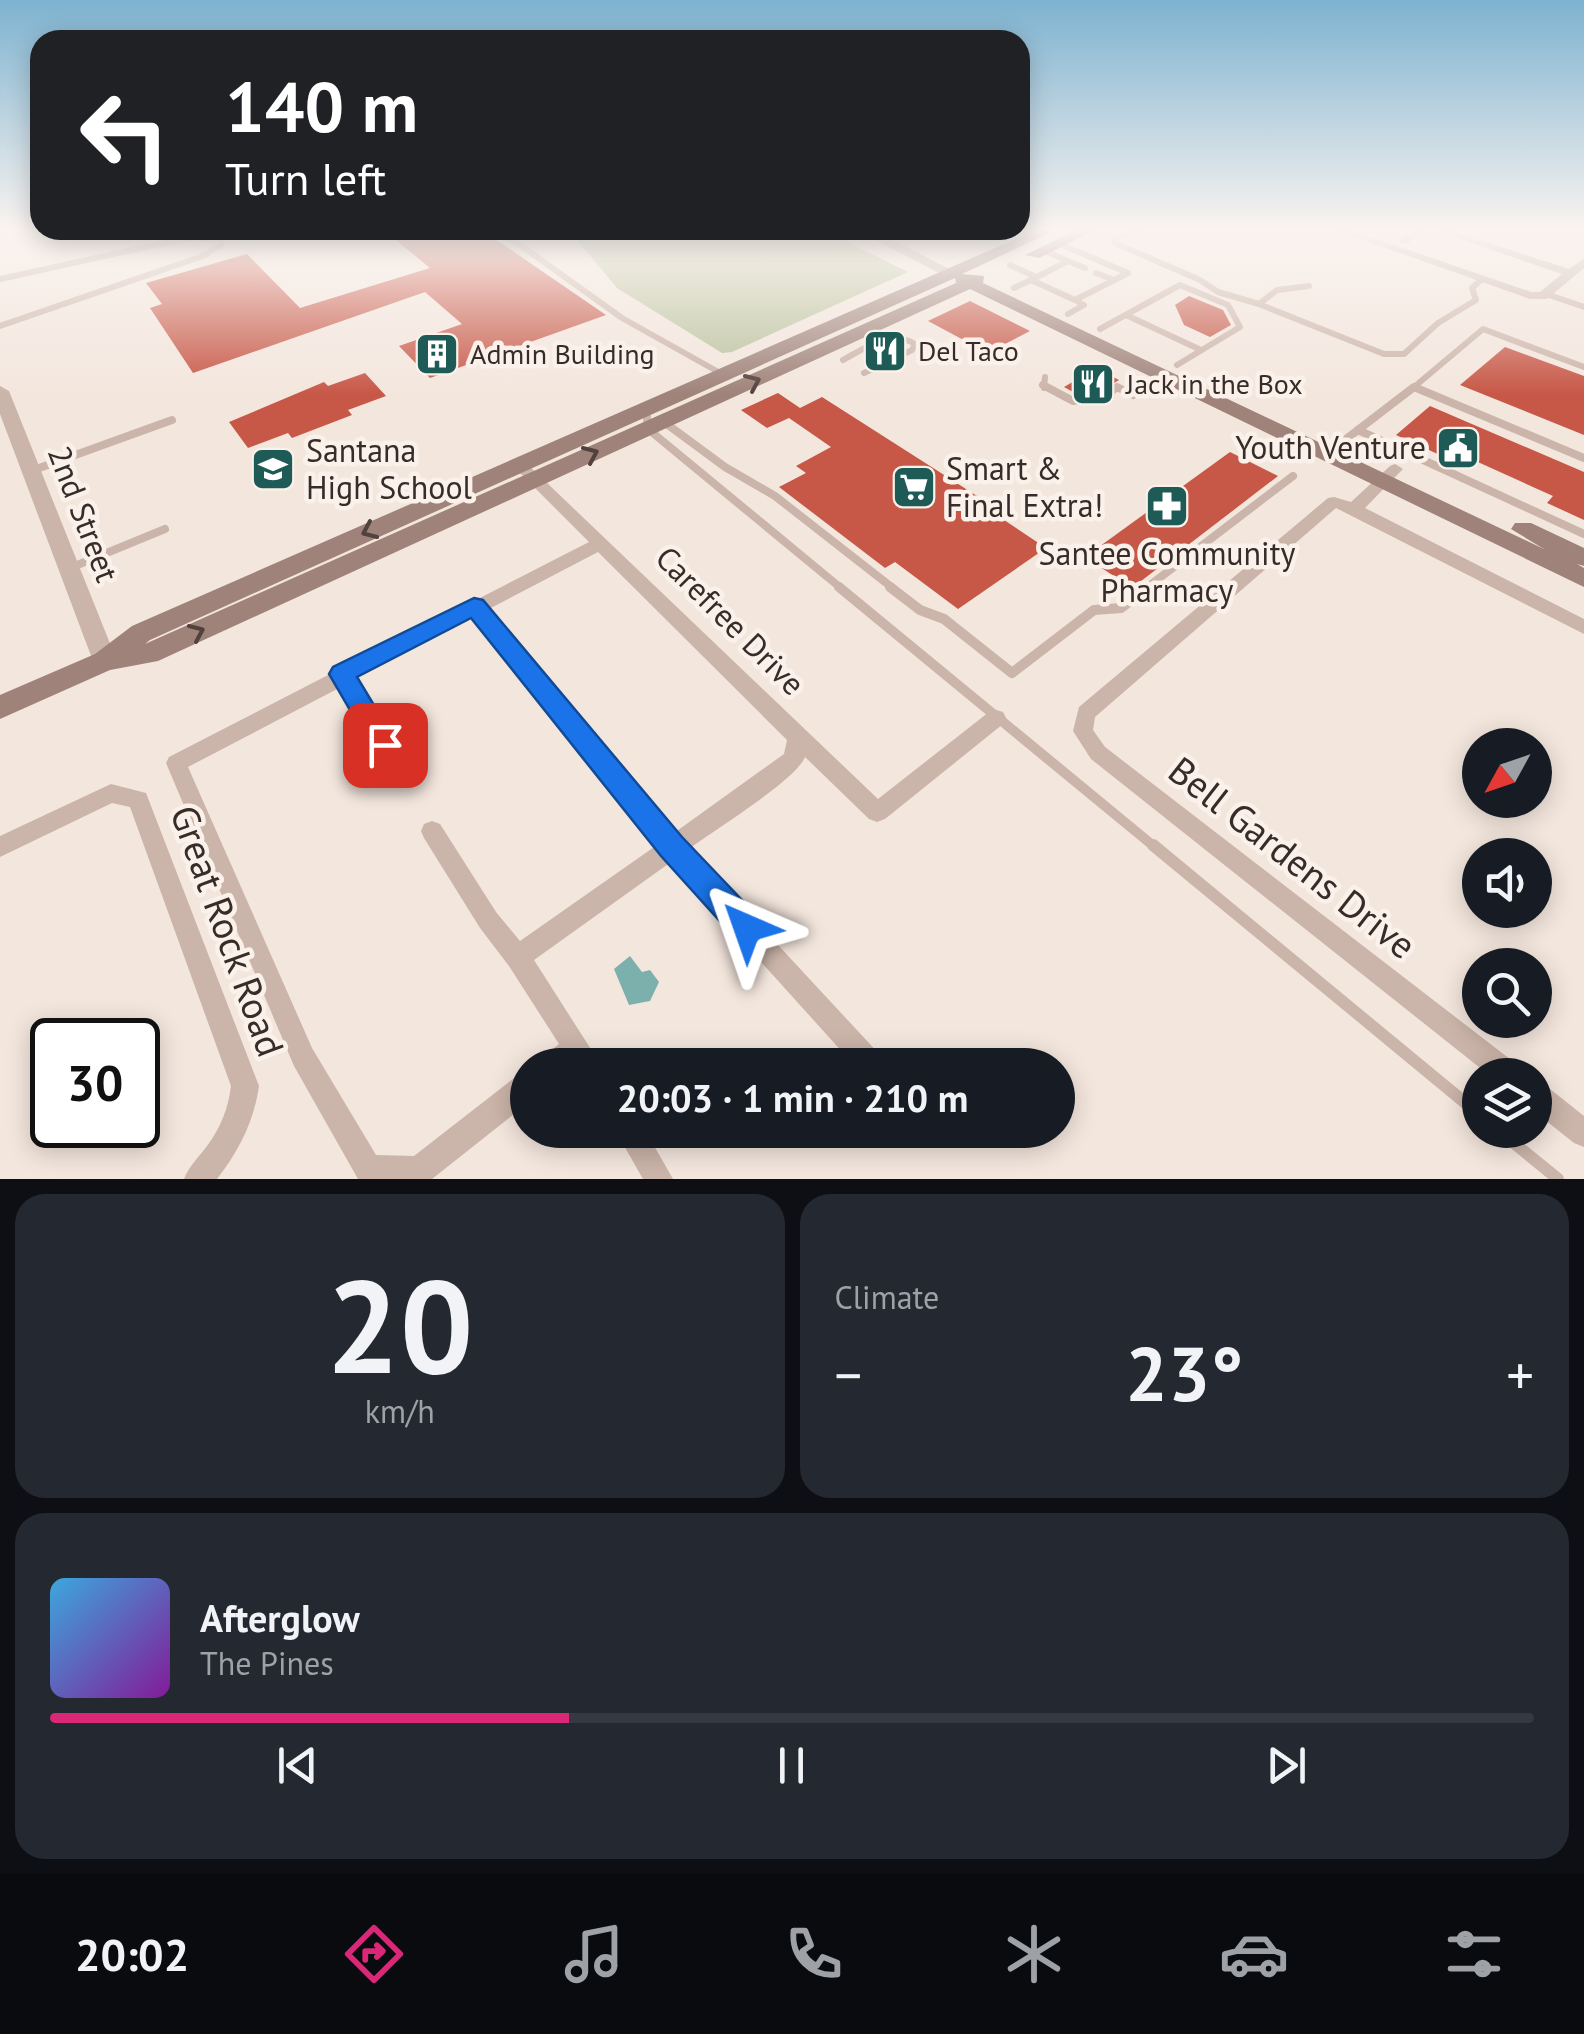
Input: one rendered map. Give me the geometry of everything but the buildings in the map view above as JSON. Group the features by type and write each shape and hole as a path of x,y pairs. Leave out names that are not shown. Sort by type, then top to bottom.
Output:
{"main road":[{"path":"652,419 722,374 942,285"},
{"path":"0,708 104,661 148,654 527,472 945,285"},
{"path":"992,285 1389,474 1584,578"},
{"path":"1032,285 1100,329 1349,437 1389,474 1581,546"}],"street":[{"path":"1498,285 1530,295 1546,294 1556,285"},
{"name":"2nd Street","path":"0,391 104,661"},
{"name":"Carefree Drive","path":"518,957 794,759 798,737 527,472"},
{"path":"1389,474 1354,509 1584,627"},
{"name":"Bell Gardens Drive","path":"1354,509 1334,502 1086,713 1082,731 1098,753 1488,1058"},
{"path":"510,1099 420,1171 368,1168 303,1057 176,763 601,542"},
{"path":"474,606 672,846 857,1048"},
{"path":"342,674 385,745"},
{"path":"798,737 877,812 996,718"},
{"name":"Great Rock Road","path":"0,846 96,798 111,793 138,800 244,1086 242,1116 214,1162 198,1179"},
{"path":"432,831 577,1048"},
{"path":"1552,1108 1584,1133"},
{"path":"640,1148 659,1179"}],"lane":[{"path":"0,326 114,285"},
{"path":"576,285 622,318 722,374"},
{"path":"1071,307 1106,285"},
{"path":"1100,329 1180,285 1228,306 1240,327 1177,365"},
{"path":"1208,285 1374,352 1398,356 1438,323 1476,300 1472,288 1476,285"},
{"path":"1260,304 1277,290 1309,286"},
{"path":"1546,294 1584,307"},
{"path":"1126,315 1201,350"},
{"path":"1581,546 1349,437 1483,329 1584,366"},
{"path":"842,360 892,337 908,338 915,344 912,350 864,373"},
{"path":"1045,377 1043,387 1073,403 1084,404 1104,395"},
{"path":"1414,386 1584,458"},
{"path":"1113,390 1117,387 1133,395"},
{"path":"652,419 775,496 920,610 944,619 1012,672 1094,610 1122,608 1293,476"},
{"path":"652,419 996,718 1462,1100"},
{"path":"31,471 172,420"},
{"path":"69,568 165,530"},
{"path":"1520,1148 1558,1179"}],"green space":[{"path":"615,285 879,285 732,352 722,353"}],"water":[{"path":"630,956 642,972 650,970 659,982 650,1001 629,1005 614,969"}],"place":[{"name":"Del Taco","path":"885,351"},
{"name":"Admin Building","path":"437,354"},
{"name":"Jack in the Box","path":"1093,384"},
{"name":"Youth Venture","path":"1458,448"},
{"name":"Santana High School","path":"273,469"},
{"name":"Smart & Final Extra!","path":"914,487"},
{"name":"Santee Community Pharmacy","path":"1167,506"}],"route":[{"path":"385,745 342,674 474,606 672,846 747,928"}]}
